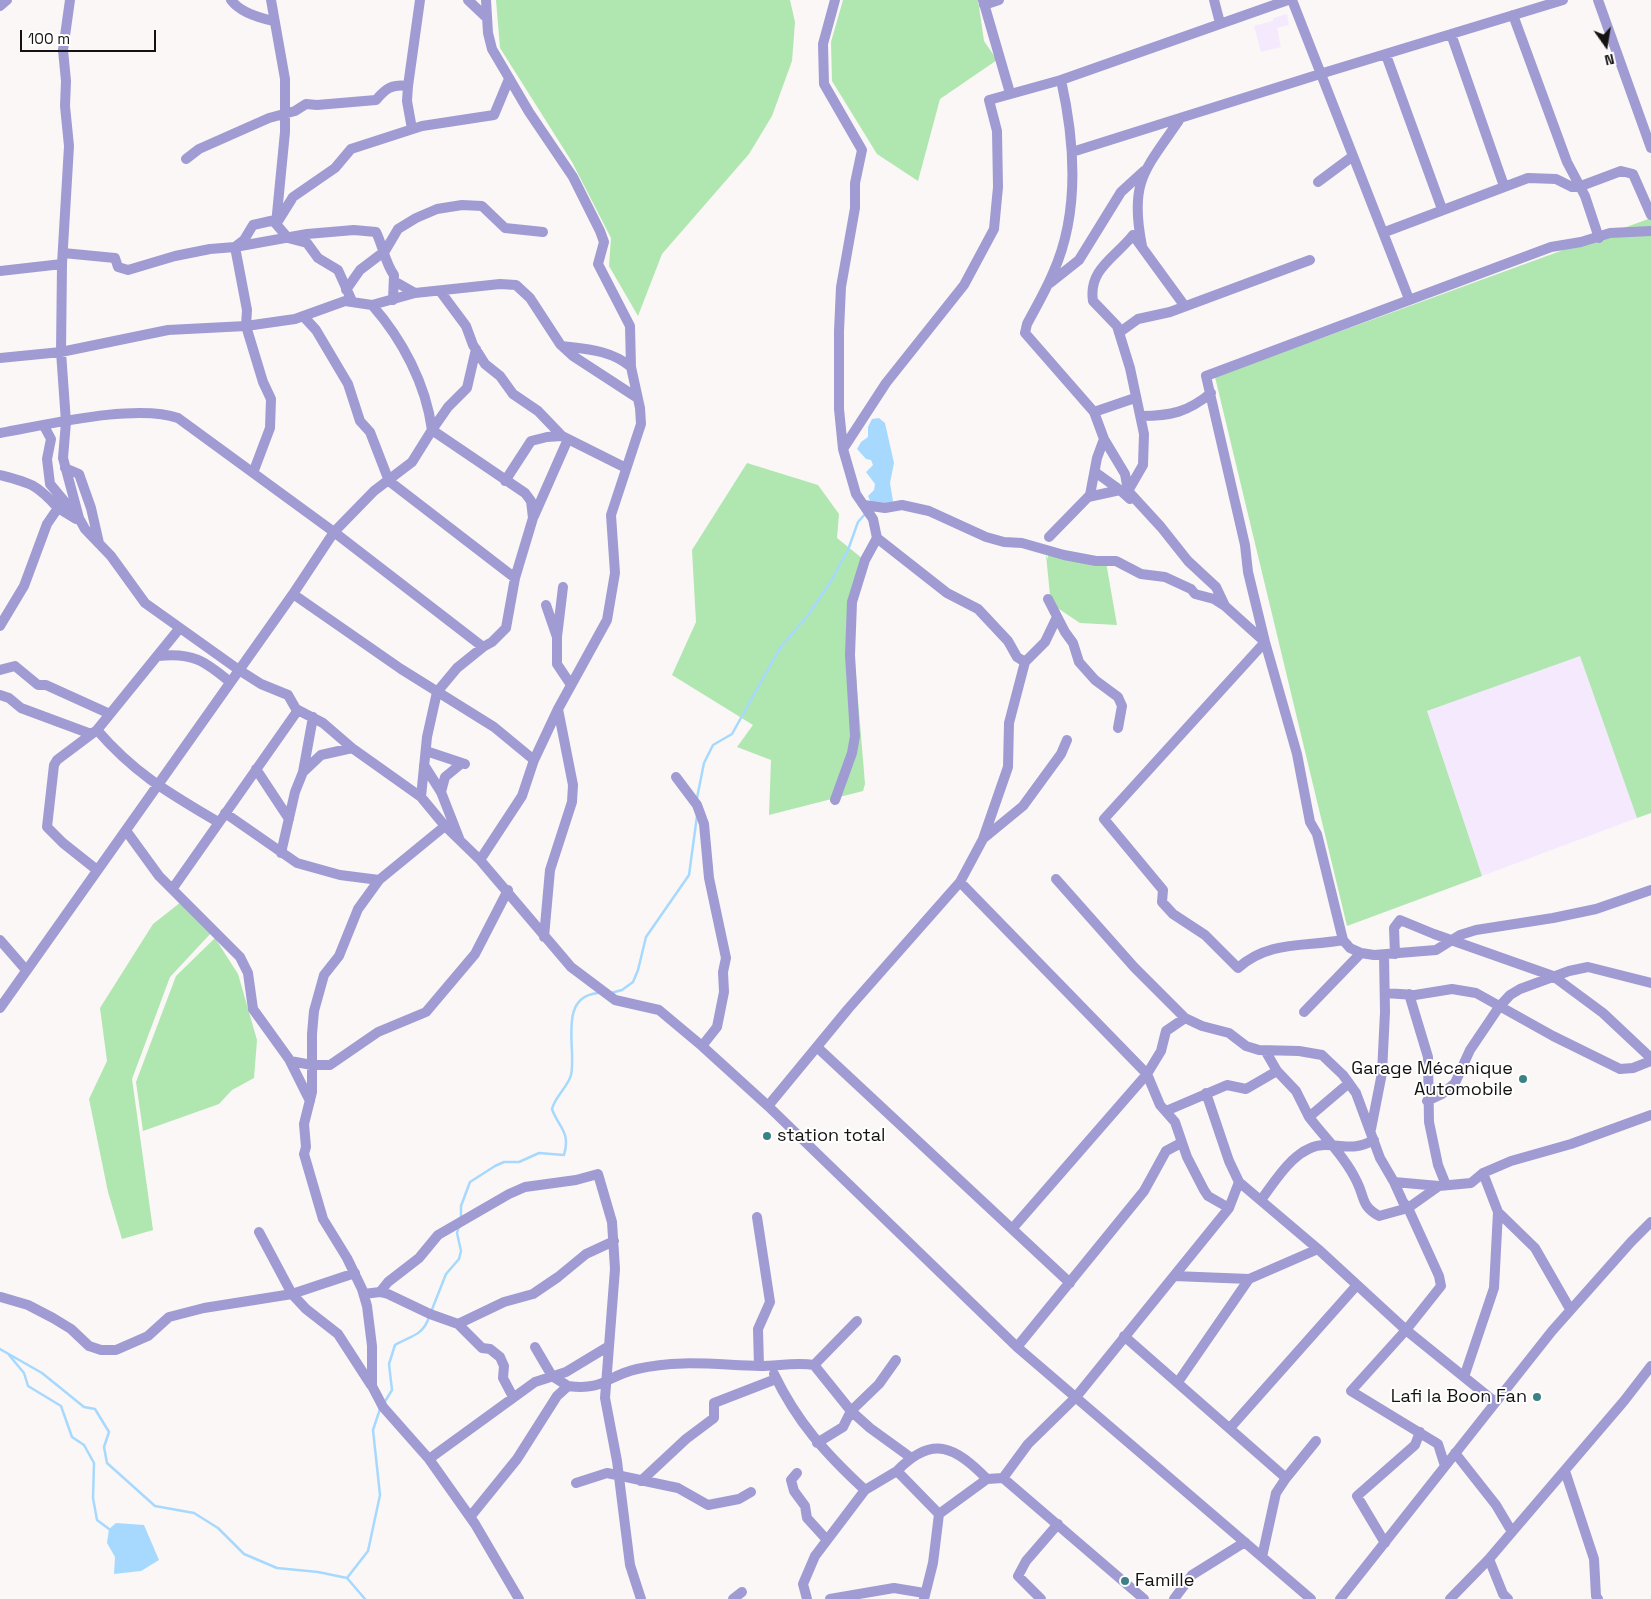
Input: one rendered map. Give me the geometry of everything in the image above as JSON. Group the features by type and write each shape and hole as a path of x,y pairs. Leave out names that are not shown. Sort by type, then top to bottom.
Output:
{"street":[{"path":"0,6 7,0"},
{"path":"70,0 63,50 69,146 63,259 61,352 66,422 65,468 84,529 111,556 145,603 239,670 262,684 288,695 298,710 323,723 352,748 421,797 445,826 508,890 544,937 571,967 615,1000 658,1010 702,1046 768,1106 1018,1347 1311,1599"},
{"path":"230,0 259,18 274,21"},
{"path":"271,0 285,72 280,196 276,222 286,237 308,243 318,258 334,266 352,301"},
{"path":"412,129 407,101 420,0"},
{"path":"468,0 487,18"},
{"path":"480,860 522,796 534,760 558,709 607,620 615,573 611,515 626,468 638,439 641,424 640,408 636,397 631,367 630,326 598,264 604,242 600,231 573,177 509,79 492,49 486,0"},
{"path":"835,0 823,44 824,84 845,124 862,150 855,184 855,208 841,287 838,409 843,449 856,494 872,519 877,538 947,593 978,608 1008,641 1017,656 1026,662"},
{"path":"999,0 983,2 1010,93"},
{"path":"1214,0 1220,23"},
{"path":"843,449 886,383 964,285 994,229 998,187 997,131 990,100 1061,80 1290,0 1384,232 1409,299"},
{"path":"1072,152 1563,0"},
{"path":"1598,0 1651,148"},
{"path":"1513,15 1567,162 1581,186 1598,238"},
{"path":"1451,34 1504,186"},
{"path":"1386,55 1442,209"},
{"path":"235,248 242,244 253,225 276,222 293,197 335,168 351,149 412,129 494,115 509,79"},
{"path":"1061,80 1072,152 1072,187 1067,224 1054,271 1028,324 1026,333 1094,412 1104,439 1125,474 1125,490"},
{"path":"186,159 199,149 269,118 284,115 306,104 317,105 376,100 385,90 396,85 408,86"},
{"path":"1143,249 1137,219 1137,197 1144,171 1150,159 1180,119"},
{"path":"1318,182 1353,156"},
{"path":"1047,286 1079,260 1121,192 1144,171"},
{"path":"1384,232 1528,178 1556,179 1572,187 1581,186 1621,171 1628,171 1633,174 1651,215"},
{"path":"346,290 360,270 385,251 398,229 416,218 437,209 462,205 482,206 505,228 543,232"},
{"path":"0,271 63,259 115,258 118,268 128,270 175,256 210,249 251,246 286,237 354,230 376,232 385,251 387,266 394,275 393,300"},
{"path":"1651,231 1610,234 1551,247 1206,376 1265,642 1297,754 1310,822 1317,834 1343,940 1350,948 1360,953 1389,954 1436,950 1460,934 1491,927 1553,918 1596,908 1651,890"},
{"path":"1088,497 1125,490 1143,465 1144,434 1141,416 1120,332 1117,326 1093,301 1092,285 1100,268 1123,248 1133,235 1184,305"},
{"path":"235,248 247,310 246,326 263,382 271,399 270,428 253,474"},
{"path":"1120,332 1138,319 1170,312 1184,305 1310,260"},
{"path":"394,281 415,294"},
{"path":"0,358 61,352 168,330 246,326 304,317 336,303 352,301 372,305 415,294 500,284 516,285 530,298 562,346 603,377 636,397"},
{"path":"440,291 466,326 484,364 500,376 513,394 538,411 565,438 626,468"},
{"path":"372,305 396,334 424,395 432,430 525,493 532,501 533,518"},
{"path":"304,317 316,330 348,384 360,421 370,432 389,481 515,578"},
{"path":"562,346 609,354 631,367"},
{"path":"0,1008 293,594 334,532 367,497 416,458 448,407 467,388 476,349"},
{"path":"1141,416 1190,409 1211,393"},
{"path":"1094,412 1135,398"},
{"path":"0,432 131,412 168,415 178,418 334,532 483,647"},
{"path":"44,426 51,439 51,449 47,459 50,484 80,520"},
{"path":"506,481 524,449 531,441 547,437 565,438"},
{"path":"421,797 429,726 437,692 457,668 492,642 506,628 515,578 533,518 565,438"},
{"path":"1049,537 1092,491 1104,439"},
{"path":"65,468 78,474 91,508 99,543"},
{"path":"1095,472 1132,493 1136,502 1161,527 1188,561 1216,588 1226,606"},
{"path":"0,484 5,476 32,484 40,489 58,508 80,520"},
{"path":"864,505 885,508 902,505 929,511 961,527 1004,542 1022,542 1048,552 1096,561 1116,562 1141,574 1165,577 1196,594 1214,599 1226,606 1265,642"},
{"path":"0,626 24,586 47,524 58,508"},
{"path":"835,800 852,753 855,736 850,655 852,602 865,560 877,538"},
{"path":"563,587 557,637 557,664 572,685"},
{"path":"293,594 437,692 494,727 534,760"},
{"path":"1048,599 1073,643 1079,662 1095,680 1118,697 1122,706 1118,728"},
{"path":"546,605 557,637"},
{"path":"768,1106 818,1048 848,1008 960,882 983,839 1008,767 1009,723 1026,662 1045,642 1057,617"},
{"path":"97,870 63,843 47,825 54,765 63,754 94,732 179,629"},
{"path":"1265,642 1104,819 1163,890 1162,902 1165,906 1173,914 1205,935 1238,968 1250,957 1265,951 1314,942 1343,940"},
{"path":"204,662 211,651"},
{"path":"158,656 176,654 204,662 230,682"},
{"path":"0,670 15,666 38,685 46,686 110,714"},
{"path":"0,695 9,698 21,708 94,732 157,786 218,822"},
{"path":"544,937 550,870 572,802 573,785 558,709"},
{"path":"173,888 298,710"},
{"path":"303,772 308,735 313,717"},
{"path":"308,735 323,723"},
{"path":"983,839 1023,806 1061,754 1067,740"},
{"path":"281,853 298,781 303,772 321,755 352,748"},
{"path":"426,751 465,764 446,777 441,792"},
{"path":"424,765 441,792 460,840"},
{"path":"256,769 289,819"},
{"path":"676,777 697,805 704,824 709,878 726,958 723,972 724,992 717,1027 702,1046"},
{"path":"225,813 296,863 379,880"},
{"path":"372,1386 372,1346 364,1294 355,1273 323,1219 305,1163 304,1124 310,1101 314,1011 324,975 339,956 358,909 379,880 445,826"},
{"path":"126,832 159,876 240,956 248,973 253,1009 290,1061 310,1101"},
{"path":"1056,879 1134,967 1185,1018 1202,1026 1230,1033 1246,1046 1266,1052 1299,1051 1322,1056 1349,1083 1371,1129 1380,1158 1408,1208 1441,1283 1406,1330 1351,1391 1438,1444 1445,1466"},
{"path":"960,882 1147,1074 1160,1106 1175,1122 1181,1143 1193,1171 1208,1196 1229,1208"},
{"path":"290,1061 312,1065 330,1065 378,1032 426,1012 475,954 508,890"},
{"path":"1371,1129 1382,1073 1385,993 1389,954 1394,928 1400,920 1450,940 1553,976 1603,1013 1651,1059 1633,1068 1620,1069 1600,1061 1476,993 1457,989 1409,994 1385,993"},
{"path":"0,940 26,970"},
{"path":"1304,1012 1360,953"},
{"path":"1427,1101 1442,1094 1455,1083 1470,1050 1499,1007 1510,995 1520,989 1553,976 1588,967 1651,983"},
{"path":"1409,994 1428,1057 1427,1101 1432,1141 1442,1186"},
{"path":"1012,1229 1147,1074 1161,1051 1166,1031 1185,1018"},
{"path":"818,1048 1070,1283"},
{"path":"1266,1052 1278,1071 1296,1091 1308,1117 1342,1157 1357,1181 1364,1205 1371,1211 1379,1216 1408,1208 1442,1186"},
{"path":"1166,1112 1227,1085 1246,1090 1278,1071"},
{"path":"1308,1117 1349,1083"},
{"path":"1206,1093 1229,1161 1239,1182 1318,1249 1406,1330 1494,1402"},
{"path":"1394,1182 1442,1186 1471,1183 1483,1174 1511,1161 1570,1144 1651,1115"},
{"path":"1261,1200 1297,1156 1318,1146 1356,1148 1374,1140"},
{"path":"1018,1347 1144,1191 1166,1151 1181,1143"},
{"path":"380,1292 388,1282 419,1258 443,1232 525,1187 576,1180 598,1174 609,1208 614,1241 614,1300 605,1382 609,1428 618,1476 630,1565 641,1599"},
{"path":"1483,1174 1498,1212 1535,1248 1570,1309"},
{"path":"1003,1478 1028,1444 1076,1396 1229,1208 1239,1182"},
{"path":"1464,1377 1494,1288 1498,1212"},
{"path":"757,1217 770,1302 758,1329 764,1366 776,1379 817,1443 865,1490"},
{"path":"1340,1599 1494,1402 1570,1309 1651,1222"},
{"path":"258,1232 292,1294 306,1309 338,1334 372,1386 382,1406 429,1459 470,1517 519,1599"},
{"path":"458,1324 504,1302 532,1294 558,1277 586,1254 614,1241"},
{"path":"1174,1276 1249,1279 1318,1249"},
{"path":"1,1297 28,1305 54,1318 71,1329 89,1346 101,1350 116,1350 148,1336 169,1317 292,1294 355,1273"},
{"path":"1178,1382 1249,1279"},
{"path":"1230,1428 1357,1285"},
{"path":"364,1294 380,1292 458,1324 482,1348 490,1349 500,1357 504,1366 503,1378 514,1397"},
{"path":"814,1365 857,1321"},
{"path":"1124,1336 1286,1478"},
{"path":"429,1459 543,1378 566,1372 609,1346"},
{"path":"535,1347 552,1376 568,1386 588,1388 638,1369 686,1363 764,1366 814,1365 852,1411 870,1428 910,1457"},
{"path":"817,1443 842,1427 852,1411 879,1384 896,1360"},
{"path":"1450,1599 1460,1595 1566,1471 1651,1366"},
{"path":"641,1481 686,1439 714,1418 714,1402 776,1379"},
{"path":"470,1517 517,1459 557,1396 568,1386"},
{"path":"1385,1543 1357,1496 1415,1445 1420,1432"},
{"path":"1262,1557 1276,1493 1316,1441"},
{"path":"808,1599 803,1584 807,1570 827,1540 865,1490 897,1471 910,1457 936,1447 944,1448 967,1459 988,1479"},
{"path":"1455,1453 1496,1505 1512,1532"},
{"path":"897,1471 939,1514"},
{"path":"1566,1471 1594,1559 1594,1598"},
{"path":"576,1484 607,1473 678,1488 708,1505 739,1499 751,1492"},
{"path":"797,1473 791,1480 794,1491 805,1506 807,1518 827,1540"},
{"path":"830,1599 872,1595 903,1588 924,1596 933,1563 939,1514 988,1479 1003,1478 1144,1599"},
{"path":"1042,1599 1018,1576 1026,1561 1058,1524"},
{"path":"1174,1599 1192,1575 1245,1542"},
{"path":"1489,1559 1503,1594 1508,1599"},
{"path":"733,1599 742,1592"}],"shaded area":[{"path":"1287,14 1289,25 1277,28 1281,47 1261,52 1254,26 1273,21 1273,18"},
{"path":"1580,655 1637,818 1482,876 1427,711"}],"green space":[{"path":"496,0 790,0 795,22 792,61 772,116 749,154 662,254 638,316 609,266 611,238 572,162 500,48"},
{"path":"843,0 978,0 984,41 997,60 940,99 918,181 877,154 832,81 831,42"},
{"path":"1651,218 1651,813 1637,818 1580,656 1427,711 1482,876 1347,926 1215,377"},
{"path":"747,463 818,485 839,514 837,538 863,559 850,603 865,784 863,791 769,815 771,760 737,747 753,725 672,675 696,622 692,550"},
{"path":"1048,552 1106,562 1117,625 1080,623 1053,605 1050,595 1046,555 1048,559"},
{"path":"181,902 212,932 170,977 132,1079 153,1230 122,1239 108,1192 89,1099 107,1061 100,1008 153,924"},
{"path":"215,938 238,974 257,1040 254,1078 232,1090 219,1104 143,1131 136,1082 176,976"}],"water":[{"path":"879,418 885,423 894,463 890,483 893,501 891,504 871,503 868,496 874,490 875,484 866,472 873,465 871,460 866,459 857,449 861,442 868,437 868,427 872,419"},
{"path":"116,1523 144,1525 159,1560 141,1571 114,1574 115,1557 107,1543 109,1529"}],"waterway":[{"path":"697,798 704,763 713,745 732,734 780,648 808,615 830,583 848,550 858,522 866,513"},
{"path":"611,993 622,990 633,982 646,937 689,875 697,816"},
{"path":"461,1218 461,1206 470,1182 495,1166 504,1162 519,1162 539,1153 564,1155 566,1147 565,1135 552,1109 571,1075 571,1026 573,1014 577,1004 585,997 598,993"},
{"path":"431,1312 446,1274 459,1259 461,1251 457,1233 459,1226"},
{"path":"384,1403 392,1390 389,1364 395,1345 420,1332 429,1317"},
{"path":"0,1349 42,1373 84,1407 95,1409 109,1432 104,1447 107,1463 155,1506 194,1513 218,1528 244,1554 277,1568 318,1572 347,1578 365,1599"},
{"path":"9,1355 24,1373 28,1386 61,1406 72,1437 84,1445 94,1463 93,1498 97,1520 109,1529"},
{"path":"347,1578 368,1551 380,1495 373,1430 380,1409"}],"place":[{"name":"Garage Mécanique Automobile","path":"1523,1079"},
{"name":"station total","path":"767,1136"},
{"name":"Lafi la Boon Fan","path":"1537,1397"},
{"name":"Famille","path":"1125,1581"}]}
